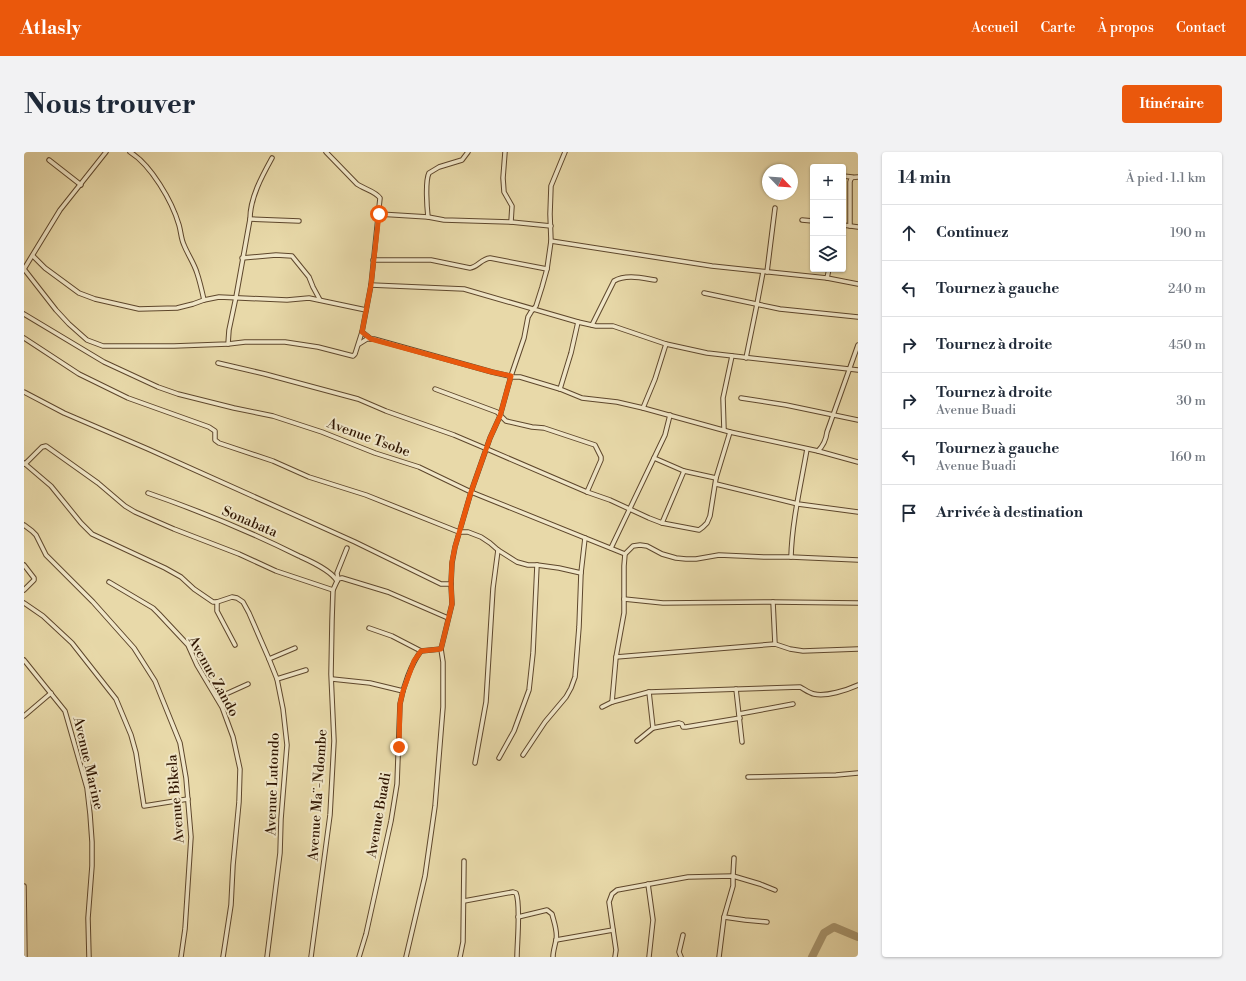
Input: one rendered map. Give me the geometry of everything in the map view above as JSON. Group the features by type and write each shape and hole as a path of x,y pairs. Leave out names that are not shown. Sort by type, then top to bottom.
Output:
{"street":[{"path":"106,152 60,210 24,269 61,316 83,337 103,346 174,346 245,342 285,342 304,344 353,356 362,332 371,285 380,201 378,195 357,184 326,152"},
{"path":"130,152 139,158 150,171 172,206 179,225 184,247 197,273 204,300"},
{"path":"428,217 427,175 439,167 462,160 468,152"},
{"path":"505,152 503,178 504,192 512,206 511,222"},
{"path":"406,957 425,876 435,806 443,707 443,662 441,649 452,604 452,562 471,492 500,416 511,376 524,338 528,317 539,299 547,268 551,241 551,186 564,152"},
{"path":"228,344 229,330 250,219 250,210 264,173 272,158"},
{"path":"49,160 81,185"},
{"path":"846,176 858,177"},
{"path":"850,226 850,182 853,177"},
{"path":"746,358 765,272 775,208"},
{"path":"379,214 428,217 444,220 511,222 551,226"},
{"path":"250,219 299,221"},
{"path":"802,220 810,221"},
{"path":"846,225 858,227"},
{"path":"551,241 712,266 827,278 858,284"},
{"path":"242,258 276,255 292,256 309,277 320,300"},
{"path":"33,256 45,268 79,293 121,305 142,309 177,308 219,297 236,297 287,300 309,298 366,310"},
{"path":"373,260 431,260 473,268 485,259 490,258 547,268"},
{"path":"827,278 828,272"},
{"path":"592,325 614,281 619,278 633,277 655,280"},
{"path":"371,285 464,289 578,322 592,325 613,326 666,344 707,353 858,370"},
{"path":"704,293 780,309 858,317"},
{"name":"Avenue Tsobe","path":"24,314 104,362 170,391 290,421 375,453 419,466 471,492 625,554"},
{"path":"560,389 571,353 578,322"},
{"path":"362,332 371,339 492,372 520,377 560,389 582,398 617,402 643,408 730,432 818,451 858,462"},
{"path":"24,338 79,374 128,398 209,427 215,431 215,440 219,443 273,461 309,477 366,495 459,532 468,532 490,543 516,562 581,573"},
{"path":"358,344 365,340 371,339"},
{"path":"643,408 655,379 666,344"},
{"path":"818,451 823,446 858,345"},
{"path":"724,430 723,398 732,356"},
{"path":"218,363 358,399 386,411 454,435 662,523 699,530 707,523 710,516 716,478 730,432"},
{"path":"435,389 497,412 506,421 544,428 595,445 601,460 587,492"},
{"path":"24,392 64,413 341,536 441,584 451,584"},
{"path":"741,398 786,405 858,420"},
{"path":"611,548 665,435 670,415"},
{"path":"235,645 217,611 217,602 210,600 181,577 165,568 92,534 50,486 25,463 42,447 46,446 98,483 125,506 135,512 239,554 276,571 334,588 338,580 337,573 347,548"},
{"path":"791,557 791,546 807,449"},
{"path":"654,458 684,471 716,478"},
{"path":"662,523 684,471"},
{"path":"716,484 798,504 858,512"},
{"name":"Sonabata","path":"148,493 198,511 262,537 310,561 333,575 338,580"},
{"name":"Avenue Bikela","path":"24,525 36,536 46,555 93,602 134,648 152,676 180,743 186,778 191,837 185,929 181,957"},
{"path":"523,755 545,722 566,697 575,677 581,573 585,538"},
{"path":"612,702 616,657 624,613 625,554 633,546 647,546 662,554 696,559 719,555 764,558 791,557 858,560"},
{"path":"475,763 486,702 493,588 498,550"},
{"path":"499,758 514,731 529,690 533,654 537,565"},
{"path":"24,566 34,580 24,590"},
{"path":"338,580 342,578 388,592 448,618"},
{"name":"Avenue Zando","path":"109,582 159,614 188,645 222,707 236,746 240,769 239,802 231,905 223,957"},
{"name":"Avenue Ma¨-Ndombe","path":"311,957 330,815 334,742 332,620 334,588"},
{"name":"Avenue Lutondo","path":"217,602 232,597 243,602 277,679 284,716 287,746 281,819 280,853 267,957"},
{"path":"624,599 663,603 858,603"},
{"path":"773,602 775,644"},
{"path":"24,603 42,616 72,643 116,699 131,735 136,753 144,806 188,799"},
{"path":"369,628 392,636 421,651 441,649"},
{"path":"616,657 775,644 790,649 803,651 858,649"},
{"path":"269,659 295,648"},
{"name":"Avenue Buadi","path":"359,957 366,934 391,821 397,784 400,704 414,661 421,651"},
{"name":"Avenue Marine","path":"24,660 65,711 87,788 90,814 92,866 88,918 89,957"},
{"path":"277,679 306,670"},
{"path":"332,679 370,683 403,691"},
{"path":"217,698 248,684"},
{"path":"602,707 612,702 649,692 800,687 810,693 819,694 850,689 858,685"},
{"path":"736,690 742,742"},
{"path":"649,692 653,728"},
{"path":"25,714 51,693"},
{"path":"637,741 653,728 679,723 682,724 683,727 686,727 793,704"},
{"path":"748,777 858,773"},
{"path":"720,957 724,917 733,886 734,858"},
{"path":"460,957 463,942 464,861"},
{"path":"615,957 616,950 609,902 612,894 617,890 688,877 733,876 775,890"},
{"path":"648,884 653,920 649,957"},
{"path":"24,886 25,957"},
{"path":"464,901 513,892 516,893 518,917 517,957"},
{"path":"518,917 549,910 552,914 556,932 553,957"},
{"path":"724,917 767,922"},
{"path":"556,940 613,930"},
{"path":"681,957 679,952 683,935"}],"waterway":[{"path":"812,957 824,933 834,927 858,937"}],"route":[{"path":"379,214 371,285 362,332 371,339 511,376 500,416 490,438 471,492 455,547 452,562 452,604 441,649 421,651 414,661 403,691 400,704 399,747"}]}
